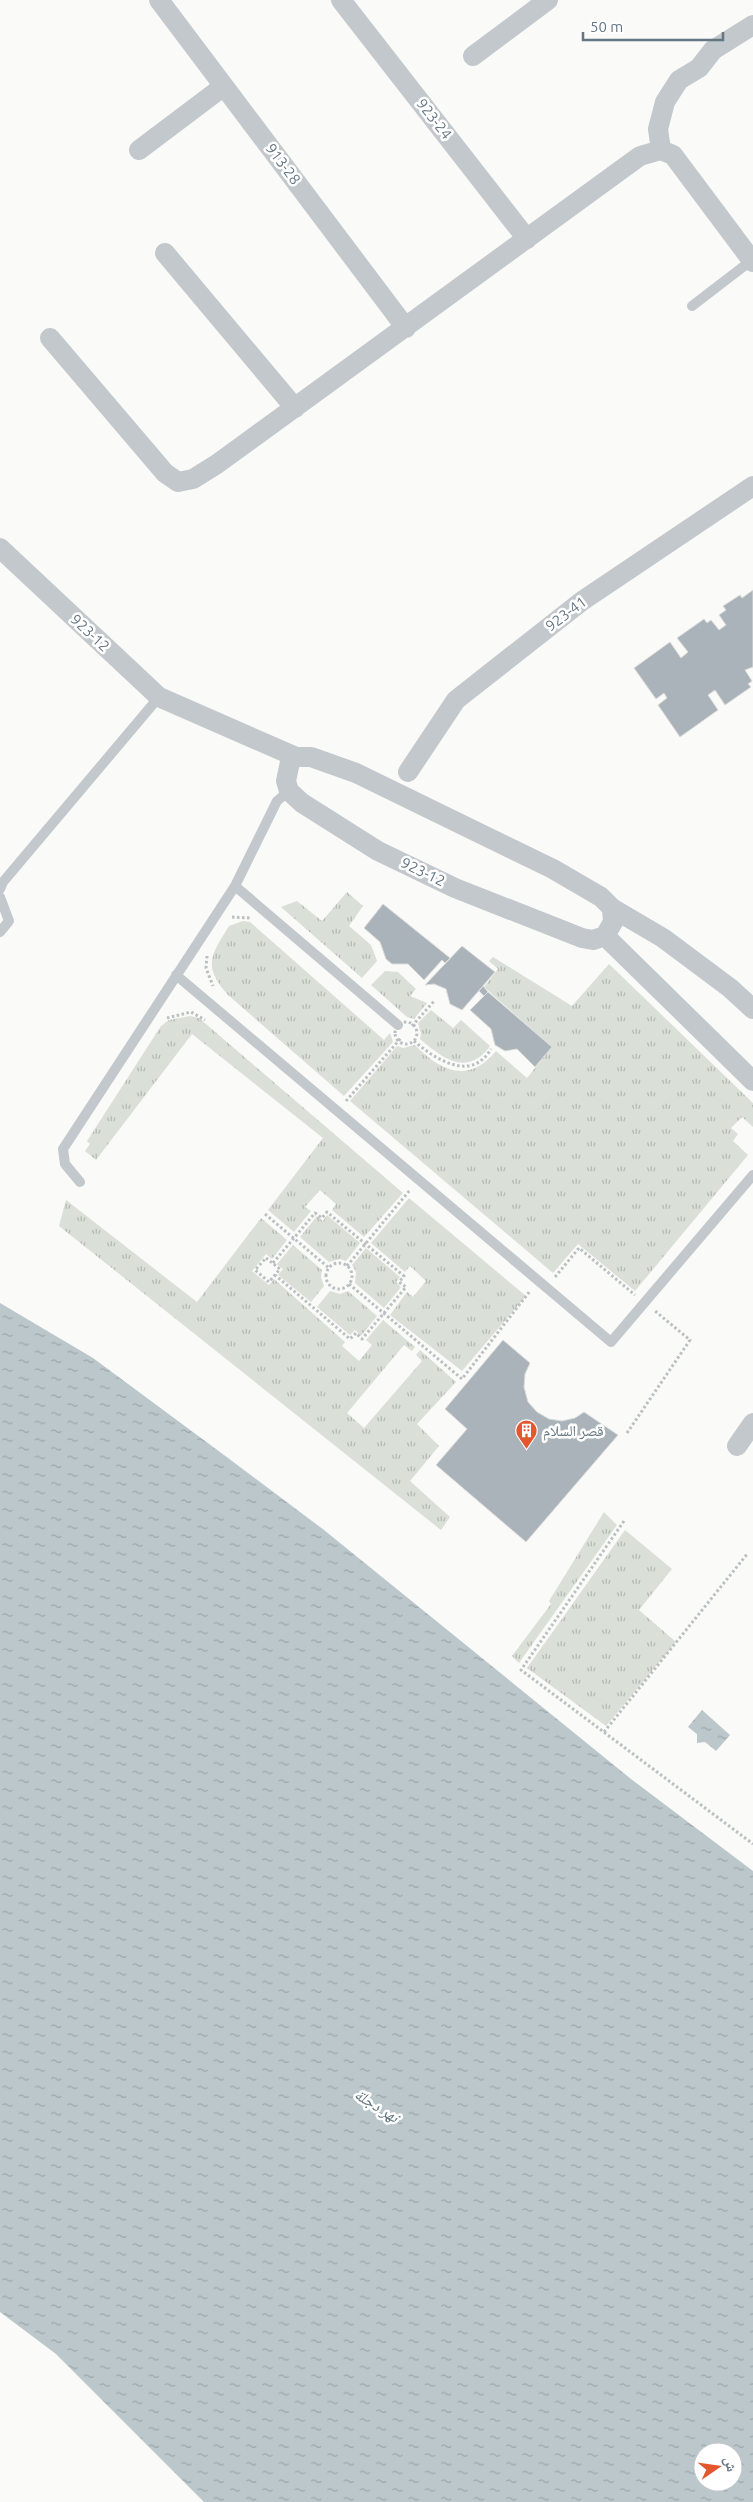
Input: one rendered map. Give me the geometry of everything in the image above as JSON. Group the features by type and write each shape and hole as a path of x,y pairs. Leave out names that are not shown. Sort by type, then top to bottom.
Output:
{"street":[{"name":"913-28","path":"159,0 406,328"},
{"name":"923-24","path":"341,0 527,239"},
{"path":"473,56 548,0"},
{"path":"660,150 658,129 665,102 679,80 699,68 713,50 753,24"},
{"path":"139,150 224,86"},
{"path":"50,338 166,473 178,482 192,479 217,464 640,156 660,150 673,155 751,255"},
{"path":"165,253 295,408"},
{"name":"923-41","path":"408,772 456,700 582,601 753,486"},
{"name":"923-12","path":"0,548 159,697 296,757 311,757 347,770 405,796 552,868 601,897 612,908 663,938 730,988 753,1009"},
{"path":"288,791 287,771 290,762 296,757"},
{"name":"923-12","path":"288,791 302,803 378,851 455,888 582,938 593,940 604,936"},
{"path":"612,908 613,922 604,936 753,1081"},
{"path":"737,1446 753,1422"}],"lane":[{"path":"692,306 751,255"},
{"path":"0,889 3,882 159,697"},
{"path":"80,1182 65,1164 63,1149 235,886 277,801 288,791"},
{"path":"235,886 398,1025"},
{"path":"0,897 9,921 0,932"},
{"path":"176,975 611,1342 753,1174"}],"path":[{"path":"227,923 232,916 253,920"},
{"path":"208,954 206,968 210,983 215,989"},
{"path":"408,1030 435,1000"},
{"path":"162,1022 168,1017 191,1012 206,1021"},
{"path":"346,1101 403,1036"},
{"path":"414,1041 432,1056 448,1064 467,1067 486,1056 491,1049"},
{"path":"339,1095 354,1108"},
{"path":"402,1184 417,1197"},
{"path":"347,1266 410,1190"},
{"path":"272,1263 315,1213 322,1218 327,1212 404,1276 399,1282 406,1287 362,1339 356,1333 350,1339 275,1275"},
{"path":"265,1214 329,1268"},
{"path":"547,1272 554,1278 579,1248 636,1296 642,1288"},
{"path":"266,1258 272,1263 280,1269 269,1282 255,1270 266,1258"},
{"path":"338,1263 347,1266 352,1274 349,1284 340,1289 331,1286 326,1277 329,1268 338,1263"},
{"path":"349,1284 462,1379 531,1292 524,1286"},
{"path":"627,1433 690,1340 655,1311 661,1304"},
{"path":"624,1521 521,1670 753,1844"},
{"path":"604,1732 748,1553"}],"green space":[{"path":"347,892 363,906 349,926 371,945 377,961 362,978 281,907 297,901 322,921"},
{"path":"243,921 250,922 384,1040 390,1033 393,1042 344,1096 228,995 220,985 212,968 214,953 229,926"},
{"path":"493,957 572,1006 609,964 753,1103 753,1127 742,1117 731,1128 738,1134 733,1141 748,1155 635,1291 578,1244 553,1273 350,1101 397,1046 403,1048 415,1045 435,1062 455,1070 465,1071 476,1068 496,1051 527,1078 552,1047 484,987 498,969 489,961"},
{"path":"385,971 398,972 416,989 410,996 427,1003 414,1019 407,1017 371,985"},
{"path":"431,1010 453,1028 461,1020 490,1046 473,1061 455,1062 446,1058 420,1039 421,1034 418,1023"},
{"path":"190,1016 199,1018 403,1193 364,1237 332,1210 336,1204 320,1190 305,1207 311,1211 294,1232 268,1210 323,1138 192,1034 96,1160 85,1151 90,1144 87,1141 161,1026 169,1020"},
{"path":"409,1198 526,1296 462,1371 390,1315 407,1292 413,1297 426,1281 410,1266 405,1272 371,1243"},
{"path":"66,1200 197,1302 261,1218 287,1240 272,1259 266,1254 252,1271 269,1285 274,1279 345,1342 342,1346 359,1361 372,1345 366,1340 383,1320 415,1347 412,1351 404,1345 347,1413 364,1428 422,1361 416,1355 420,1350 456,1382 417,1424 439,1446 410,1481 450,1517 441,1530 59,1226"},
{"path":"327,1215 360,1243 346,1261 340,1259 329,1262 300,1237 317,1216 323,1221"},
{"path":"293,1245 322,1270 321,1277 324,1286 311,1302 278,1275 283,1269 277,1264"},
{"path":"366,1248 400,1277 396,1282 401,1287 384,1308 355,1283 356,1272 352,1265"},
{"path":"330,1291 340,1294 348,1291 377,1316 361,1336 355,1330 350,1335 317,1307"},
{"path":"604,1512 617,1525 519,1663 512,1656 551,1604 549,1601"},
{"path":"625,1530 672,1569 639,1610 676,1642 606,1726 527,1668"}],"water":[{"name":"نهر دجلة","path":"0,1303 93,1358 324,1530 631,1779 753,1871 753,2502 204,2502 56,2354 0,2312"},
{"path":"702,1710 730,1735 716,1751 705,1742 697,1743 697,1734 688,1727"}],"building":[{"path":"753,590 753,667 745,670 752,681 748,684 751,687 725,705 715,690 708,695 718,710 680,737 658,705 667,698 664,693 656,699 634,668 670,642 681,658 688,652 677,638 704,619 707,623 711,620 719,630 726,625 719,615 726,610 723,606 740,595 742,598"},
{"path":"383,904 450,958 445,963 442,960 424,980 408,964 392,964 386,959 380,942 364,928"},
{"path":"462,946 495,972 462,1010 450,1004 446,989 434,984 425,985"},
{"path":"483,986 488,992 484,996 479,991"},
{"path":"488,992 552,1047 535,1067 517,1049 505,1051 495,1045 491,1029 470,1010"},
{"name":"قصر السلام","path":"503,1340 530,1363 525,1374 524,1387 528,1402 537,1412 549,1419 562,1421 575,1418 584,1412 618,1435 526,1542 436,1465 467,1429 445,1409"}],"place":[{"name":"قصر السلام","path":"527,1450"}]}
